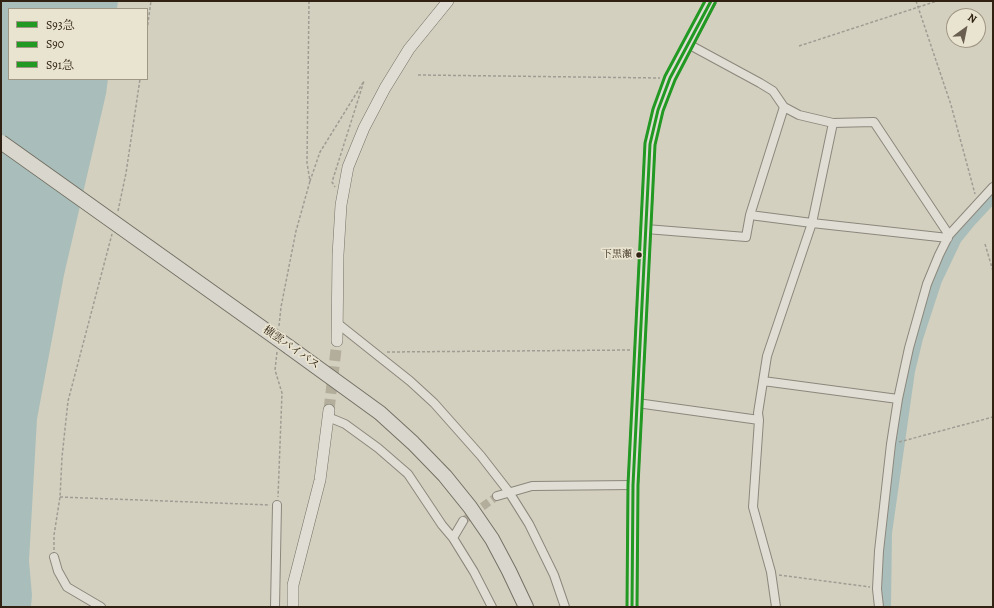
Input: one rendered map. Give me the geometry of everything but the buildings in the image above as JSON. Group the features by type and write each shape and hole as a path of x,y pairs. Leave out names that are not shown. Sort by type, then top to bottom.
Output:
{"highway":[{"name":"横雲バイパス","path":"1,142 283,347 380,413 413,443 445,476 470,507 492,539 526,607"}],"main road":[{"path":"336,341 341,205 348,167 364,128 385,88 409,50 448,1"},
{"path":"632,607 633,485 649,156 652,134 658,110 670,78 711,1"},
{"path":"293,607 293,585 320,480 328,414"}],"street":[{"path":"688,44 760,82 772,91 784,107 799,115 833,123 874,122 948,236"},
{"path":"646,229 746,237 750,215 784,107"},
{"path":"776,607 772,572 753,506 759,420 758,413 767,356 812,224 833,123"},
{"path":"879,607 877,589 878,551 891,444 898,399 909,348 925,291 948,236 993,187"},
{"path":"750,215 812,224 948,236"},
{"path":"337,323 380,356 434,403 481,456 509,492 529,524 554,574 565,607"},
{"path":"763,381 898,399"},
{"path":"637,403 759,420"},
{"path":"328,414 345,424 378,448 408,474 442,525 453,538 474,572 492,607"},
{"path":"497,496 532,486 633,485"},
{"path":"276,607 277,505"},
{"path":"453,538 463,521"},
{"path":"54,557 58,571 67,588 101,607"}],"path":[{"path":"148,23 151,1"},
{"path":"309,1 307,164 310,181"},
{"path":"916,1 951,105 977,204"},
{"path":"799,46 937,1"},
{"path":"418,75 670,78"},
{"path":"118,212 126,173 140,80"},
{"path":"279,331 281,307 296,231 310,181 320,152 364,81 332,182 335,187"},
{"path":"54,557 54,534 60,498 62,457 68,401 114,227"},
{"path":"986,244 993,271"},
{"path":"60,498 277,505 282,393 275,370 283,347"},
{"path":"380,356 389,351 640,350"},
{"path":"891,444 993,417"},
{"path":"772,572 783,576 866,586 877,589"}],"shaded area":[{"path":"1,1 118,1 117,8 8,8 8,80 108,80 106,94 64,275 37,419 29,561 32,595 31,607 1,607"}],"waterway":[{"path":"884,607 885,533 908,371 916,338 935,280 955,238 993,195"}],"tunnel":[{"path":"329,410 337,341"},
{"path":"463,521 497,496"}],"transit line":[{"name":"S91急","path":"627,607 628,485 645,143 653,109 665,76 705,1"},
{"name":"S93急","path":"632,607 633,485 650,144 658,110 670,78 711,1"},
{"name":"S90","path":"637,607 638,485 655,145 663,111 675,80 715,3"}],"place":[{"name":"下黒瀬","path":"639,255"}]}
